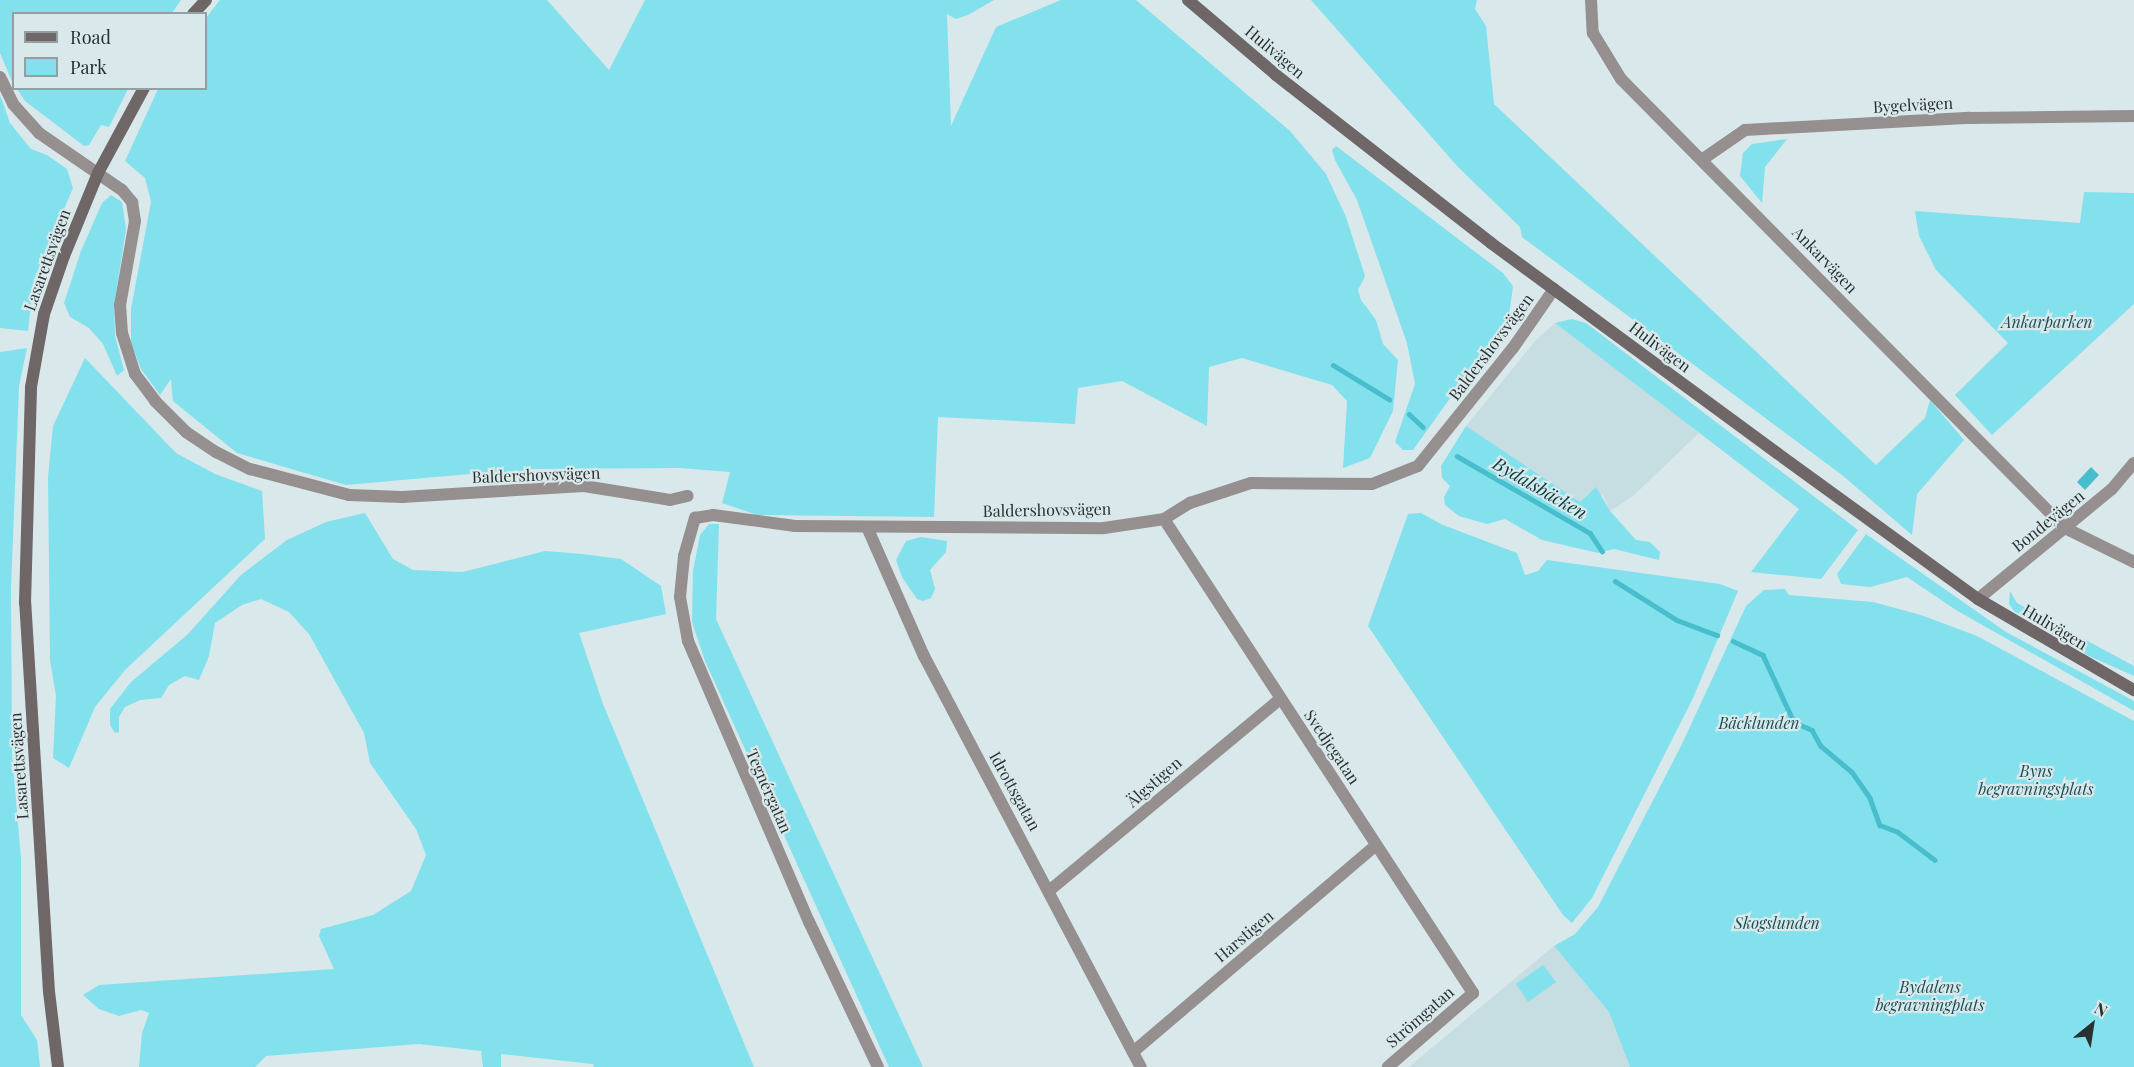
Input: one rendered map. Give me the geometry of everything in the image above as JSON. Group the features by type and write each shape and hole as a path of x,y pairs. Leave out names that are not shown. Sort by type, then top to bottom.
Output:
{"main road":[{"path":"193,12 206,0"},
{"name":"Hulivägen","path":"1193,2 1285,82 1554,289 1978,599 2134,690"},
{"name":"Lasarettsvägen","path":"58,1067 48,992 25,603 26,472 31,387 44,314 98,173 143,90"}],"street":[{"name":"Ankarvägen","path":"1591,0 1593,33 1610,64 2065,528 2134,562"},
{"path":"0,77 26,120 75,161 98,173"},
{"name":"Bygelvägen","path":"1703,159 1745,130 1970,118 2134,116"},
{"name":"Baldershovsvägen","path":"98,173 132,202 135,221 120,305 122,333 135,374 155,402 186,432 250,469 349,495 584,486 670,500 688,496"},
{"name":"Baldershovsvägen","path":"695,518 705,514 795,526 1058,530 1164,519 1190,503 1251,483 1372,484 1418,466 1513,348 1554,289"},
{"name":"Bondevägen","path":"1978,599 2112,489 2134,463"},
{"name":"Tegnérgatan","path":"695,518 684,556 680,597 688,641 809,922 878,1067"},
{"name":"Svedjegatan","path":"1164,519 1473,993"},
{"name":"Idrottsgatan","path":"867,527 924,656 1050,890 1141,1067"},
{"name":"Älgstigen","path":"1050,890 1280,699"},
{"name":"Harstigen","path":"1133,1052 1376,845"},
{"name":"Strömgatan","path":"1388,1067 1473,993"}],"shaded area":[{"path":"1555,323 1699,433 1632,497 1610,511 1603,495 1587,494 1581,503 1466,426 1536,340"},
{"path":"2091,467 2099,475 2085,490 2077,482"},
{"path":"1554,946 1609,1012 1630,1067 1409,1067"}],"green space":[{"path":"0,0 181,0 173,12 12,12 12,82 0,53"},
{"path":"220,0 547,0 609,70 645,0 994,0 956,19 947,14 951,126 996,27 1061,0 1136,0 1290,131 1326,174 1346,217 1365,276 1358,290 1361,300 1376,320 1383,344 1398,360 1393,411 1370,458 1343,468 1347,401 1332,385 1242,358 1209,367 1207,426 1122,381 1078,388 1075,424 938,417 934,517 757,515 722,503 730,472 679,468 528,469 528,473 504,475 503,471 346,485 237,453 173,401 171,379 160,395 141,369 131,343 131,309 151,202 145,178 125,161 158,90 207,90 207,17"},
{"path":"1311,0 1477,0 1475,9 1486,26 1494,104 1876,465 1925,418 1930,400 1964,440 1917,494 1912,535 1842,475 1522,237 1520,227 1458,167"},
{"path":"18,90 128,90 109,127 101,125 89,145 84,146 25,101"},
{"path":"0,95 10,123 31,149 47,155 67,169 73,188 34,279 28,331 0,328"},
{"path":"1787,139 1765,167 1762,203 1740,176 1743,153 1752,144"},
{"path":"1336,146 1503,273 1513,286 1509,316 1413,450 1403,450 1395,442 1415,384 1407,343 1357,200 1335,160 1332,150"},
{"name":"Ankarparken","path":"2084,192 2134,193 2134,304 1992,435 1955,395 2008,343 1936,270 1919,236 1915,211 2080,223"},
{"path":"111,195 122,202 126,229 114,306 115,336 124,370 117,376 103,344 89,328 70,317 64,303 81,251 102,203"},
{"path":"1572,319 1586,323 1858,530 1821,579 1751,572 1799,509 1555,323"},
{"path":"27,348 19,386 11,588 12,754 21,858 21,1015 37,1040 40,1067 0,1067 0,352"},
{"path":"85,358 176,453 215,474 262,491 265,539 125,670 95,707 69,768 53,758 56,696 50,660 48,477 53,426"},
{"path":"1466,426 1580,502 1596,487 1610,511 1636,540 1650,542 1660,552 1659,560 1614,549 1598,553 1542,540 1505,519 1487,524 1459,516 1445,505 1444,497 1450,486 1442,478 1441,466"},
{"path":"365,513 393,559 413,570 463,572 545,551 621,559 661,586 666,614 579,633 603,704 754,1067 594,1067 593,1064 501,1054 501,1067 483,1067 481,1051 419,1044 266,1056 255,1067 139,1067 142,1033 149,1013 141,1010 119,1016 99,1009 83,995 99,985 334,969 319,936 321,929 373,915 411,891 426,855 416,829 370,763 364,733 309,634 289,612 261,599 242,605 215,623 209,656 199,680 185,676 169,685 161,698 140,700 125,707 119,717 119,732 115,733 110,725 110,709 131,682 187,635 241,575 287,540 326,522"},
{"path":"1421,513 1443,525 1517,553 1525,575 1538,571 1547,560 1720,584 1738,591 1693,698 1592,898 1572,923 1563,915 1368,626 1408,514"},
{"path":"709,524 719,524 716,619 923,1067 889,1067 705,661 692,622 693,571 700,535"},
{"path":"1866,534 2006,632 2134,701 2134,711 1956,610 1907,577 1870,587 1841,584 1837,574"},
{"path":"921,537 947,541 946,552 930,570 935,589 931,598 923,601 917,599 902,577 896,560 906,541"},
{"path":"1785,589 1789,595 1873,602 1921,615 1977,636 2134,721 2134,1067 1630,1067 1609,1012 1554,946 1575,934 1598,907 1681,746 1746,606 1764,590"},
{"path":"2010,591 2017,603 2134,666 2134,676 2089,656 2014,611 2009,604"},
{"path":"1543,965 1556,982 1528,1002 1516,984"}],"waterway":[{"name":"Bydalsbäcken","path":"1333,365 1389,399"},
{"name":"Bydalsbäcken","path":"1409,414 1423,427"},
{"name":"Bydalsbäcken","path":"1457,456 1590,533 1602,551"},
{"name":"Bydalsbäcken","path":"1615,581 1677,620 1717,635"},
{"name":"Bydalsbäcken","path":"1733,641 1763,655 1794,722 1812,730 1821,746 1852,772 1870,798 1880,825 1898,832 1935,860"}],"park label":[{"name":"Bäcklunden","path":"1759,723"},
{"name":"Byns begravningsplats","path":"2036,780"},
{"name":"Skogslunden","path":"1777,923"},
{"name":"Bydalens begravningplats","path":"1930,996"}]}
